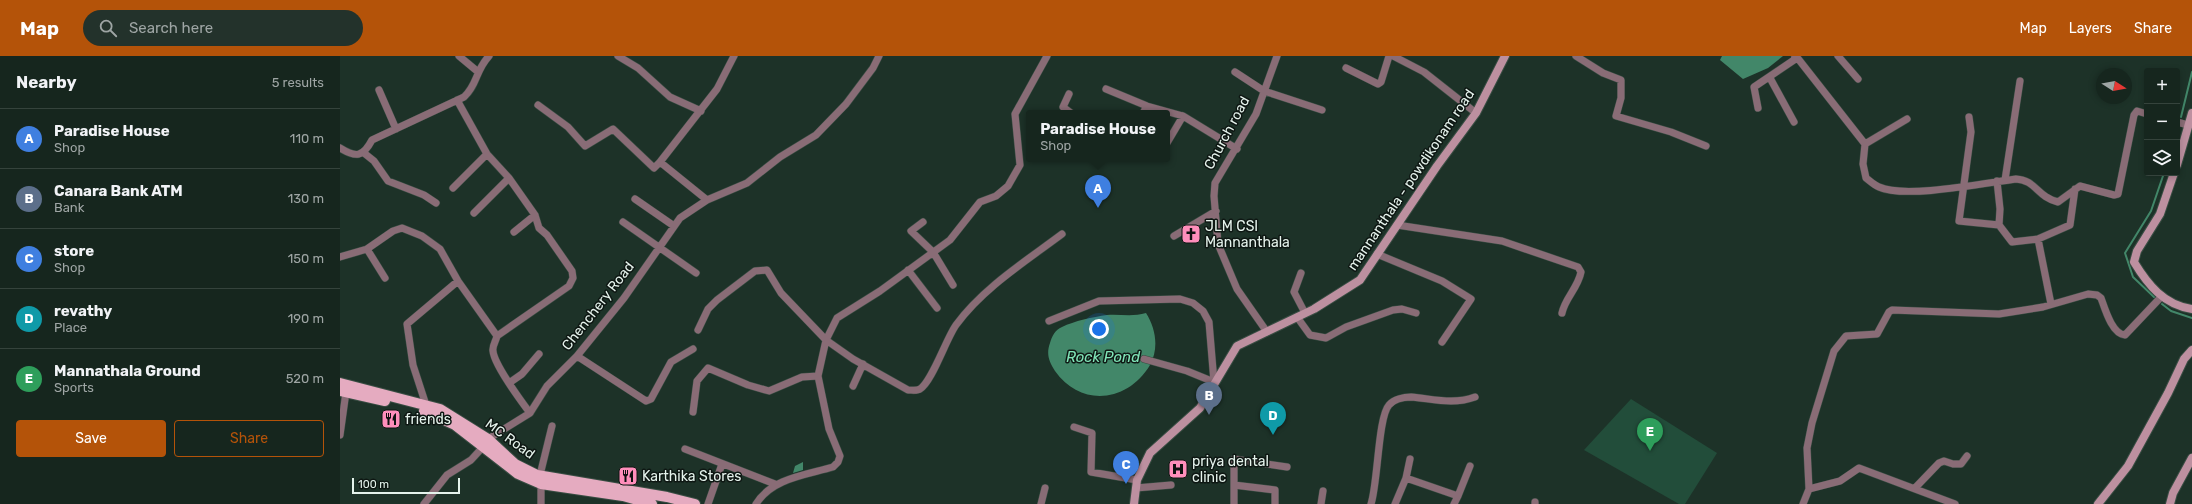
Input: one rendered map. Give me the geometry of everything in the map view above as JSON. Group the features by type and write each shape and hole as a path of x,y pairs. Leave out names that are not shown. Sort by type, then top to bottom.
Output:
{"main road":[{"name":"mannanthala - powdikonam road","path":"1134,504 1136,484 1150,453 1200,408 1214,382 1237,346 1301,315 1360,280 1476,113 1505,56"},
{"path":"2180,154 2192,113"},
{"path":"2173,176 2160,214 2137,251 2134,262 2141,273 2171,304 2192,309"},
{"path":"2098,504 2128,466 2168,393 2184,360 2192,350"},
{"name":"MC Road","path":"340,383 440,409 488,439 515,464 540,480 667,497 694,504"},
{"name":"MC Road","path":"343,392 430,412 455,425 482,448 518,474 540,480 623,496 652,504"},
{"path":"2170,504 2173,493 2192,458"}],"street":[{"path":"459,56 477,71"},
{"path":"364,153 372,140 464,97 473,87 477,71 489,56"},
{"path":"618,56 638,68 670,97 701,111"},
{"path":"538,105 568,127 585,146 613,129 654,168 701,111 717,89 734,56"},
{"name":"Chenchery Road","path":"488,439 530,413 547,386 577,356 624,298 658,247 680,218 707,200 747,183 780,157 816,135 846,104 873,68 879,56"},
{"path":"756,504 760,498 775,484 833,467 838,462 840,456 829,429 818,376 826,340 837,318 950,240 980,202 996,196 1008,186 1020,165 1015,114 1047,56"},
{"name":"Church road","path":"1268,332 1237,289 1218,244 1214,196 1215,183 1237,149 1256,114 1277,56"},
{"path":"1346,68 1378,84 1381,82 1389,56"},
{"path":"1393,56 1424,72 1476,113"},
{"path":"1576,56 1602,73 1622,80 1622,98 1616,116 1672,132 1706,146"},
{"path":"1758,108 1754,87 1770,78 1794,60 1796,56 1865,144 1863,164 1866,178 1879,187 1902,191 2001,180 2025,179 2042,196 2058,202 2080,186 2114,195 2118,194 2134,115 2137,111 2144,113"},
{"path":"1838,56 1858,79"},
{"path":"1235,72 1264,91 1322,110"},
{"path":"1770,78 1794,122"},
{"path":"2020,81 2001,180 1999,225 2012,242 2038,239 2070,225 2075,189"},
{"path":"1106,89 1147,106 1161,110"},
{"path":"379,90 396,129"},
{"path":"1066,110 1063,108 1069,94"},
{"path":"457,100 487,154 509,178 535,215 539,228 547,234 572,271 572,282 569,286 497,336 493,352 509,383 530,413"},
{"path":"1145,110 1147,106"},
{"path":"1170,112 1183,116 1237,149"},
{"path":"1170,138 1183,116"},
{"path":"1969,117 1971,132 1959,221 1999,225"},
{"path":"1865,144 1907,118"},
{"path":"2180,123 2188,125"},
{"path":"340,148 353,154 364,153 374,161 388,181 424,195 436,203"},
{"path":"453,188 487,154"},
{"path":"660,162 707,200"},
{"path":"474,213 509,178"},
{"path":"635,199 674,226"},
{"path":"1174,236 1216,211"},
{"path":"514,232 535,215"},
{"path":"623,222 696,273"},
{"path":"923,222 912,231 933,252 953,285"},
{"path":"1397,225 1502,241 1578,267 1581,272 1580,281 1567,299 1562,314"},
{"path":"340,257 367,249 393,231 402,228 422,236 440,250 458,281 497,336"},
{"path":"698,330 708,309 746,277 763,269 770,273 781,293 826,340 863,364 908,390 921,388 932,373 955,327 965,313 1012,272 1062,234"},
{"path":"2038,239 2051,304"},
{"path":"367,249 385,278"},
{"path":"1377,254 1442,281 1471,299 1442,342"},
{"path":"908,270 937,308"},
{"path":"1301,273 1294,292 1301,315 1310,335 1326,338 1346,327 1393,310 1402,309 1416,313"},
{"path":"426,405 413,365 407,324 458,281"},
{"path":"1803,504 1809,489 1807,448 1812,423 1834,351 1846,336 1877,334 1889,312 1892,310 1999,314 2051,304 2088,294 2099,296 2111,322 2119,333 2126,335 2162,296"},
{"path":"1049,321 1099,301 1180,299 1193,303 1203,311 1209,322 1214,382 1187,371 1144,358"},
{"path":"577,356 646,401 651,399 671,362 693,349"},
{"path":"509,383 522,374 540,354"},
{"path":"853,386 863,364"},
{"path":"693,412 697,381 708,368 748,385 768,391 802,377 818,376"},
{"path":"340,435 343,392"},
{"path":"1371,504 1375,493 1380,438 1388,406 1396,400 1410,397 1445,402 1466,400 1474,397"},
{"path":"541,504 540,480 552,426"},
{"path":"1074,427 1092,433 1091,472 1136,484 1171,485"},
{"path":"424,504 447,475 471,460 488,439"},
{"path":"685,449 775,484"},
{"path":"1915,488 1939,463 1944,460 1953,464 1961,464 1967,456"},
{"path":"1234,504 1234,459 1287,467"},
{"path":"1395,504 1406,478 1410,459"},
{"path":"708,504 722,464"},
{"path":"1454,504 1470,466"},
{"path":"1809,489 1840,481 1859,468 1955,504"},
{"path":"1406,478 1458,496"},
{"path":"1234,485 1275,490 1275,504"},
{"path":"1042,504 1045,488"},
{"path":"1321,504 1323,491"}],"shaded area":[{"path":"1631,399 1717,453 1685,504 1679,504 1584,450"}],"water":[{"path":"1722,56 1783,56 1768,68 1743,79 1720,60"},
{"name":"Rock Pond","path":"1146,313 1154,332 1155,352 1150,365 1141,377 1130,387 1117,393 1104,396 1091,395 1078,391 1066,383 1053,368 1048,351 1053,336 1060,328 1090,318"},
{"path":"803,462 803,470 793,473 795,466"}],"waterway":[{"path":"2181,117 2192,72"},
{"path":"2154,297 2133,277 2125,253 2151,211 2163,176"},
{"path":"2162,304 2171,311 2192,318"}],"place":[{"name":"Paradise House","path":"1098,208"},
{"name":"JLM CSI Mannanthala","path":"1191,234"},
{"name":"Canara Bank ATM","path":"1209,415"},
{"name":"friends","path":"391,419"},
{"name":"revathy","path":"1273,435"},
{"name":"Mannathala Ground","path":"1650,451"},
{"name":"priya dental clinic","path":"1178,469"},
{"name":"Karthika Stores","path":"628,476"},
{"name":"store","path":"1126,484"}]}
